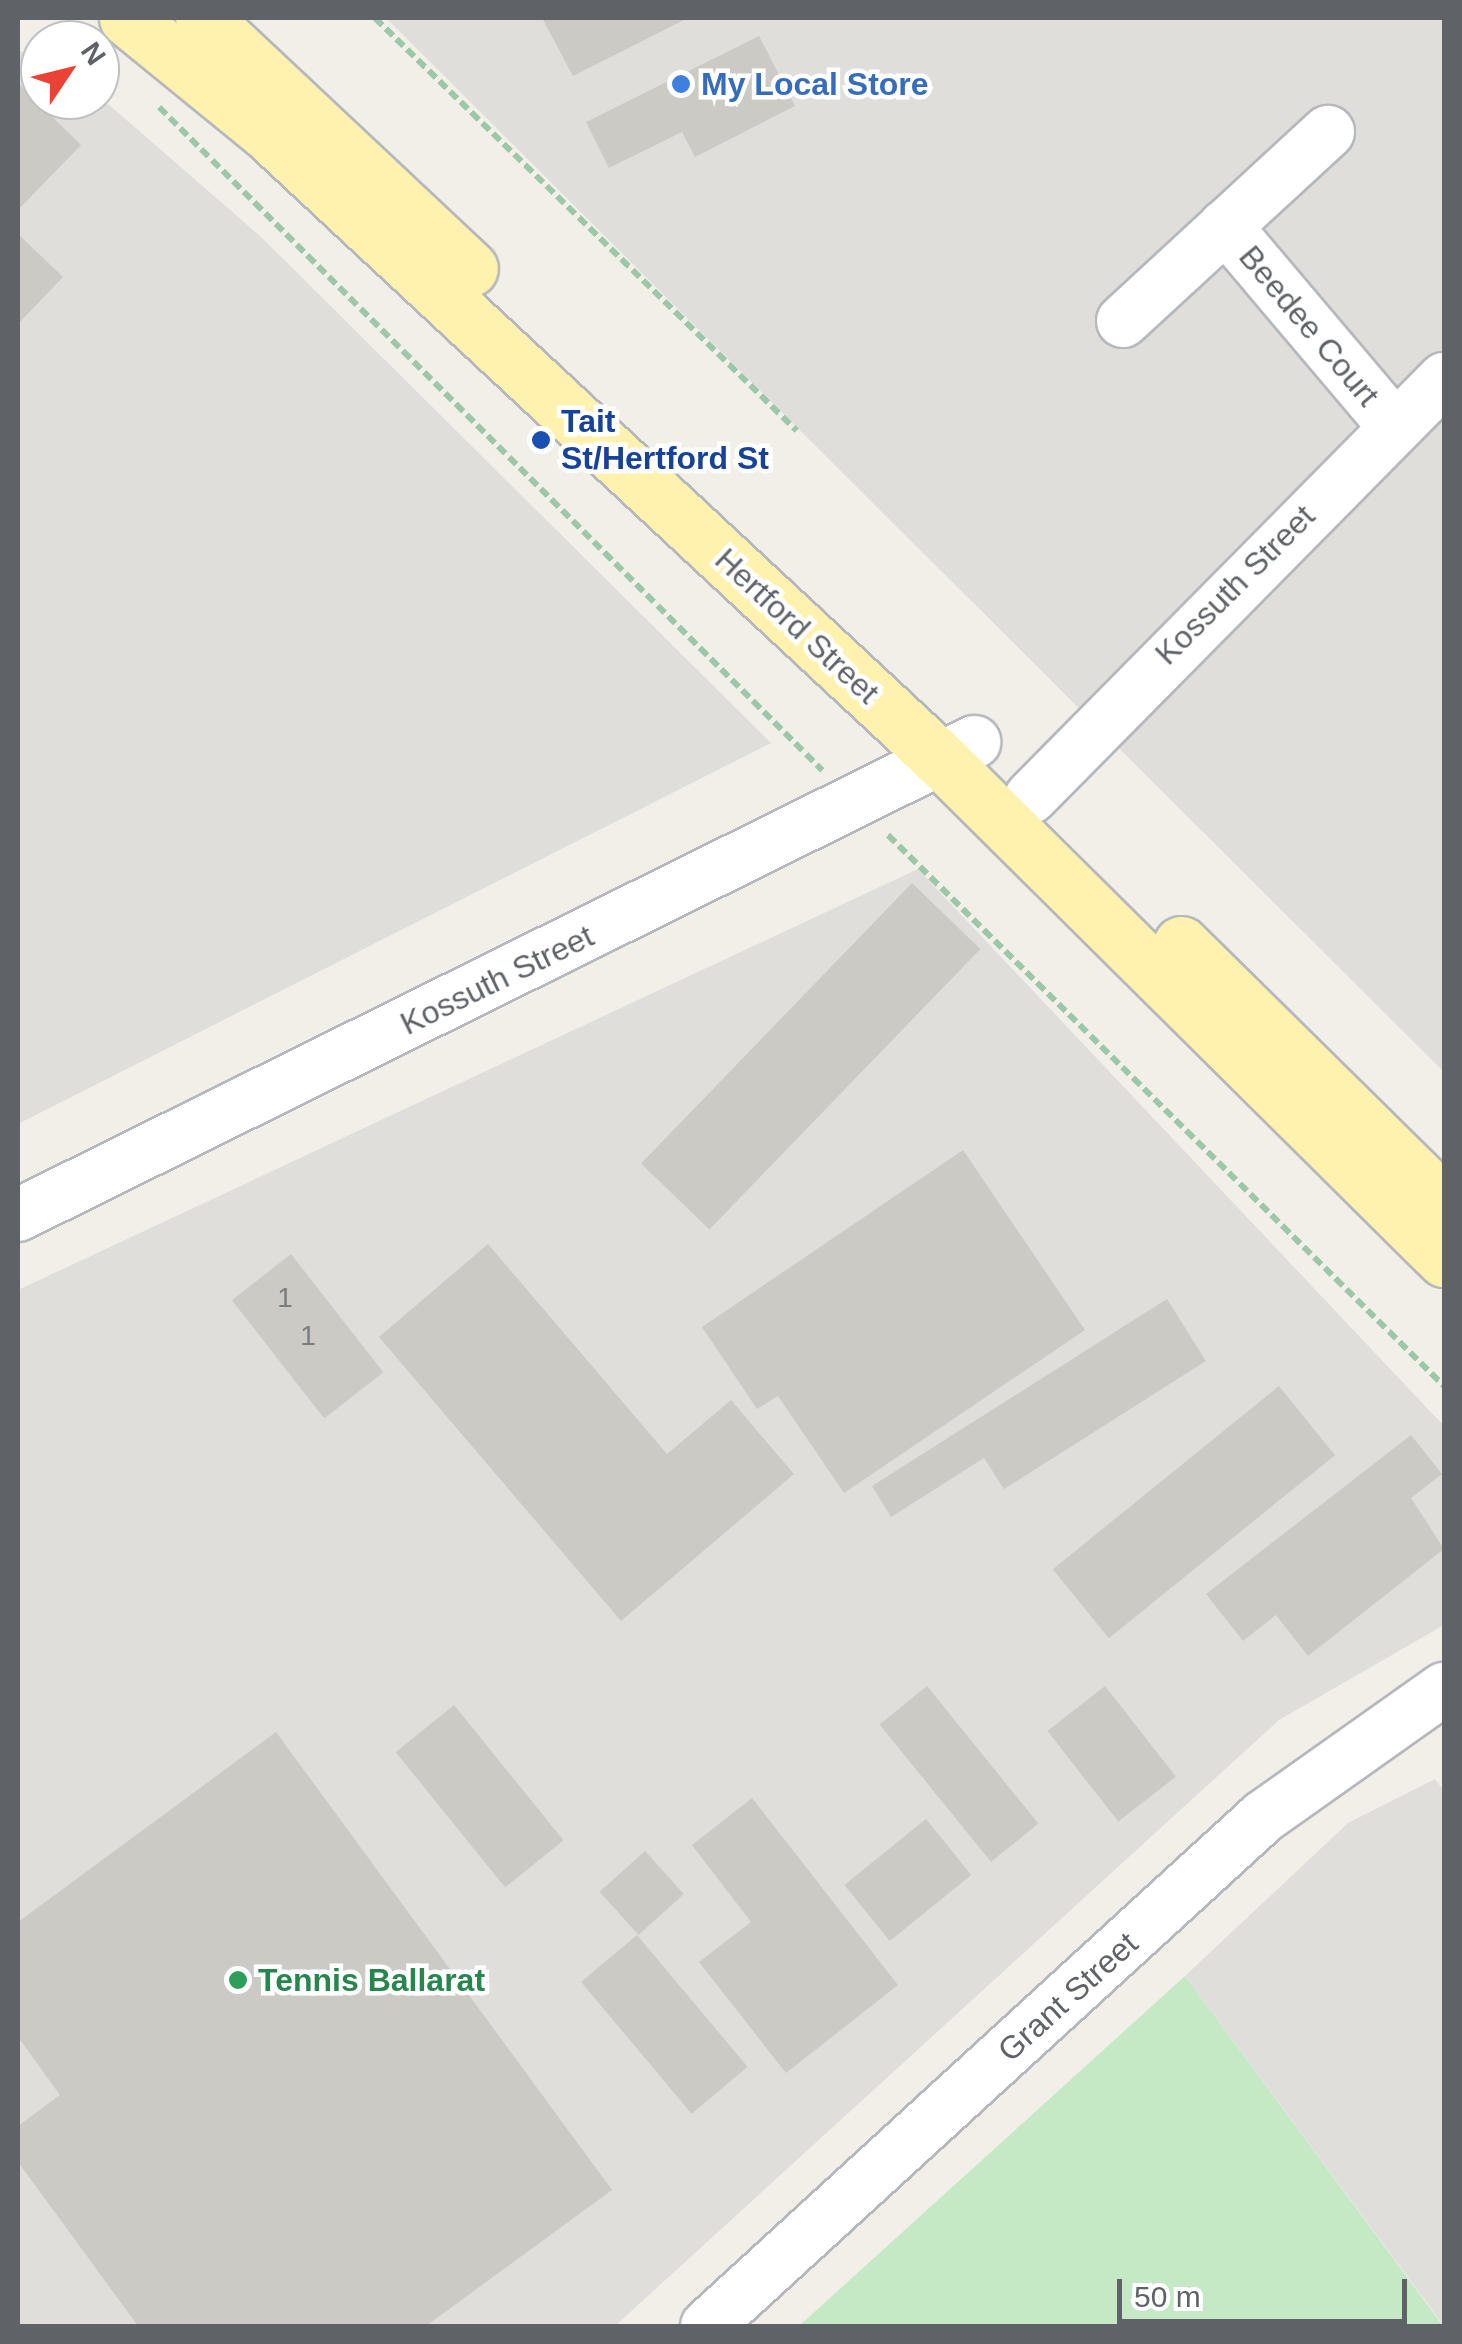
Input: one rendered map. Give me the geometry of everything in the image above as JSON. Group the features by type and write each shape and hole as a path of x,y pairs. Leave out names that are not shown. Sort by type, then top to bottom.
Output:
{"main road":[{"name":"Hertford Street","path":"127,18 269,134 958,751 1031,796 1444,1202"},
{"name":"Hertford Street","path":"202,18 958,751 1444,1259"}],"street":[{"name":"Beedee Court","path":"1123,321 1328,132"},
{"name":"Beedee Court","path":"1226,226 1393,425"},
{"name":"Kossuth Street","path":"1031,796 1393,425 1444,379"},
{"name":"Kossuth Street","path":"18,1216 958,751"},
{"name":"Grant Street","path":"707,2326 1263,1818 1444,1690"}],"path":[{"path":"374,18 797,432"},
{"path":"150,87 170,125 1444,1386"}],"shaded area":[{"path":"386,18 1444,18 1444,1072"},
{"path":"18,50 20,120 120,120 120,114 260,236 771,743 18,1124"},
{"path":"918,869 1444,1426 1444,1625 1279,1720 615,2326 18,2326 18,1290"},
{"path":"1435,1779 1444,1791 1444,2326 1185,1976 1348,1823"}],"green space":[{"path":"1185,1976 1443,2326 799,2326"}],"building":[{"path":"542,18 688,18 573,76"},
{"path":"759,36 795,106 695,157 682,132 609,168 586,122"},
{"path":"18,83 20,120 56,120 81,145 18,210"},
{"path":"18,234 63,277 18,324"},
{"path":"912,883 980,949 709,1230 641,1164"},
{"path":"963,1150 1085,1330 844,1493 778,1396 757,1409 702,1327"},
{"path":"488,1244 667,1454 731,1400 794,1474 621,1621 379,1337"},
{"path":"291,1254 383,1372 324,1418 232,1300"},
{"path":"1167,1299 1206,1361 1004,1489 984,1458 891,1517 872,1486"},
{"path":"1279,1386 1335,1455 1109,1638 1053,1569"},
{"path":"1411,1435 1442,1474 1411,1498 1444,1549 1308,1656 1276,1615 1243,1641 1206,1594"},
{"path":"927,1686 1038,1824 991,1862 880,1724"},
{"path":"1105,1686 1176,1777 1118,1822 1047,1731"},
{"path":"454,1705 564,1840 505,1887 396,1752"},
{"name":"Tennis Ballarat","path":"276,1732 612,2190 426,2326 138,2326 18,2162 18,2126 60,2095 18,2037 18,1922"},
{"path":"752,1798 898,1985 786,2073 699,1962 751,1922 692,1845"},
{"path":"926,1819 971,1875 890,1941 844,1885"},
{"path":"645,1851 684,1894 638,1935 600,1892"},
{"path":"637,1935 748,2067 692,2114 581,1982"}],"place":[{"name":"My Local Store","path":"681,84"},
{"name":"Tait St/Hertford St","path":"541,440"},
{"name":"Tennis Ballarat","path":"238,1980"}]}
